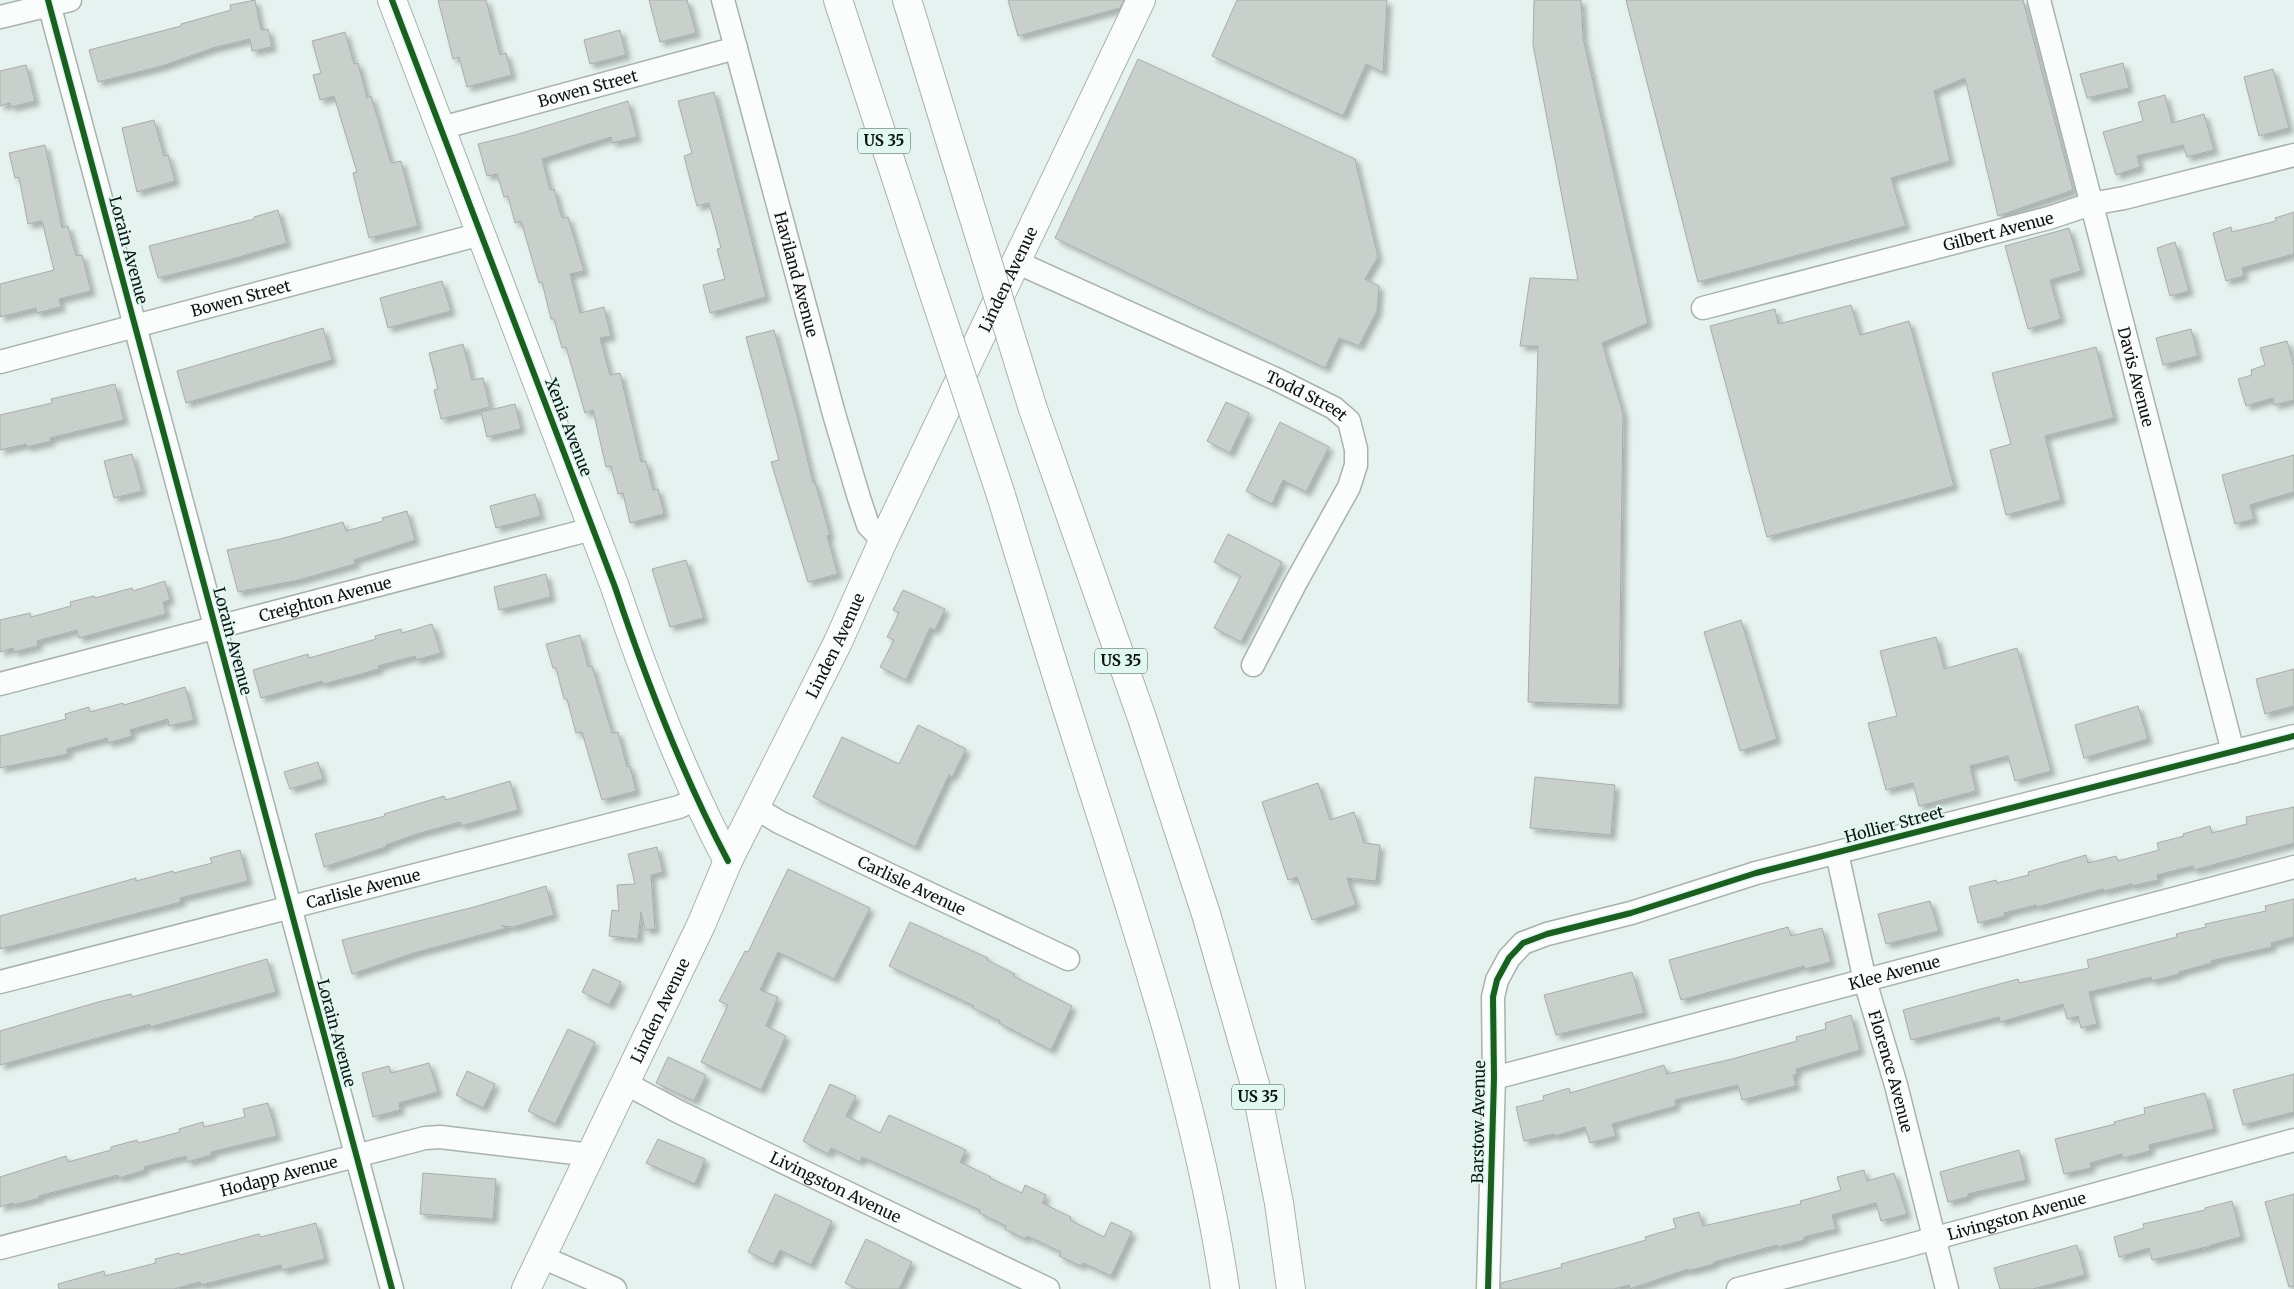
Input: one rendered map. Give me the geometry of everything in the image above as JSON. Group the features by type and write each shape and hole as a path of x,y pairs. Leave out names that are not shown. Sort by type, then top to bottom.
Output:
{"main road":[{"name":"Xenia Avenue","path":"392,0 696,800 728,861"},
{"path":"820,0 897,182"},
{"name":"US 35","path":"838,0 1001,495 1062,696 1132,912 1178,1071 1214,1213 1224,1281"},
{"name":"US 35","path":"909,0 1033,410 1142,718 1206,914 1256,1088 1279,1203 1290,1286"},
{"name":"Linden Avenue","path":"526,1289 701,925 728,861 838,642 883,541 1141,0"}],"street":[{"name":"Haviland Avenue","path":"723,0 834,414 868,525 883,541"},
{"name":"Davis Avenue","path":"2039,0 2233,752"},
{"path":"0,17 56,2"},
{"name":"Lorain Avenue","path":"56,2 135,326 392,1289"},
{"name":"Bowen Street","path":"441,128 736,48"},
{"name":"Gilbert Avenue","path":"1703,308 2048,218 2091,204 2124,198 2294,155"},
{"name":"Bowen Street","path":"0,362 481,234"},
{"name":"Todd Street","path":"1016,262 1278,380 1334,408 1349,421 1356,450 1356,465 1349,488 1295,584 1253,665"},
{"name":"Creighton Avenue","path":"0,684 592,529"},
{"name":"Hollier Street","path":"1509,958 1523,943 1547,934 1631,913 1756,873 2294,736"},
{"name":"Carlisle Avenue","path":"0,982 679,807 696,800"},
{"name":"Carlisle Avenue","path":"756,808 779,822 876,869 1068,959"},
{"name":"Florence Avenue","path":"1837,853 1866,981 1896,1085 1947,1289"},
{"name":"Klee Avenue","path":"1494,1078 1866,981 2294,866"},
{"name":"Barstow Avenue","path":"1488,1289 1494,1078 1494,997 1498,980 1509,958"},
{"name":"Livingston Avenue","path":"625,1083 677,1111 1048,1289"},
{"name":"Hodapp Avenue","path":"0,1248 425,1138 440,1137 591,1155"},
{"name":"Livingston Avenue","path":"1738,1289 2294,1140"},
{"path":"542,1257 615,1289"}],"building":[{"path":"255,0 261,30 268,29 272,47 252,51 250,39 213,48 162,66 98,82 89,50 181,26 181,24 231,10 230,5"},
{"path":"438,0 486,0 500,55 506,53 512,75 467,87 459,57 453,59"},
{"path":"649,0 687,0 696,33 660,42"},
{"path":"1008,0 1124,0 1120,8 1018,36"},
{"path":"1237,0 1387,0 1383,72 1366,64 1343,116 1212,56"},
{"path":"1534,0 1581,0 1583,38 1648,323 1602,343 1623,413 1619,705 1528,702 1538,346 1520,346 1530,278 1578,280 1533,45"},
{"path":"1626,0 2023,0 2073,190 1998,216 1965,78 1934,91 1950,161 1891,178 1906,226 1698,282"},
{"path":"620,30 626,55 590,64 584,40"},
{"path":"345,32 354,64 358,63 367,98 371,96 391,163 401,161 418,226 369,238 353,173 357,172 334,96 320,100 313,75 321,73 312,41"},
{"path":"1138,59 1355,159 1378,257 1365,279 1379,286 1377,311 1359,346 1339,338 1325,368 1055,238"},
{"path":"2123,63 2129,88 2087,98 2080,74"},
{"path":"26,65 35,101 11,107 10,103 0,106 0,71"},
{"path":"2273,69 2289,128 2259,136 2244,77"},
{"path":"714,92 766,297 710,313 703,285 725,279 717,249 721,248 709,203 697,206 684,156 692,153 678,101"},
{"path":"2165,95 2172,123 2204,114 2214,150 2187,157 2183,145 2137,156 2140,167 2116,175 2103,132 2143,121 2138,102"},
{"path":"628,101 637,137 612,143 611,137 542,159 550,190 554,189 562,218 568,217 584,271 570,274 580,313 604,307 611,336 600,338 610,375 620,373 641,462 646,461 653,490 658,489 664,514 630,523 623,493 618,494 611,466 606,467 593,410 585,413 566,347 562,348 554,319 551,319 542,282 539,283 521,221 515,223 508,196 504,197 497,174 487,176 478,144 515,135"},
{"path":"154,120 164,156 168,155 175,181 137,192 122,128"},
{"path":"45,145 62,228 68,226 76,256 82,255 91,291 59,299 61,307 37,313 36,308 0,317 0,284 54,270 42,221 28,224 19,177 15,178 9,153"},
{"path":"278,210 287,243 158,278 149,246 254,219 254,217"},
{"path":"2294,212 2294,254 2242,268 2244,276 2226,281 2213,233 2231,227 2232,232 2276,221 2275,218"},
{"path":"2069,228 2081,271 2050,280 2061,319 2028,329 2005,246"},
{"path":"2175,242 2189,291 2170,296 2157,248"},
{"path":"442,281 451,311 388,328 380,298"},
{"path":"1851,305 1860,335 1909,321 1954,486 1767,537 1710,326 1775,309 1778,324"},
{"path":"323,328 332,360 186,403 177,371"},
{"path":"2191,329 2198,356 2163,365 2156,338"},
{"path":"774,330 813,483 815,482 830,535 827,536 838,574 808,582 771,462 779,460 746,337"},
{"path":"2287,341 2294,366 2294,400 2274,405 2273,398 2246,406 2238,379 2252,375 2251,370 2265,365 2260,348"},
{"path":"463,344 472,380 483,378 490,407 441,419 434,390 438,389 429,353"},
{"path":"2096,347 2114,418 2045,436 2061,500 2006,515 1990,450 2011,444 1992,373"},
{"path":"115,384 124,420 50,438 51,441 27,447 26,444 0,450 0,415 52,403 51,399"},
{"path":"1226,402 1249,413 1230,453 1207,441"},
{"path":"515,404 521,429 487,437 481,412"},
{"path":"1280,422 1329,447 1306,492 1283,480 1272,504 1246,491"},
{"path":"132,454 142,491 114,498 104,461"},
{"path":"2294,455 2294,492 2250,505 2254,519 2235,524 2222,475"},
{"path":"535,494 541,516 496,528 490,506"},
{"path":"407,511 415,540 354,560 355,564 299,580 238,592 227,550 280,539 343,522 346,531 383,521 382,518"},
{"path":"1228,534 1282,562 1241,642 1214,628 1241,576 1214,562"},
{"path":"686,560 704,618 670,627 652,569"},
{"path":"546,574 551,597 499,610 494,587"},
{"path":"165,581 170,600 163,602 166,614 79,638 77,630 37,641 38,646 14,652 13,648 0,652 0,620 30,613 31,617 71,606 70,602 94,596 95,598 132,588 133,591"},
{"path":"903,590 945,609 935,630 930,628 906,680 880,667 894,640 887,637 899,613 893,610"},
{"path":"1741,620 1777,739 1740,751 1704,632"},
{"path":"432,624 441,653 416,660 415,656 378,666 379,669 354,676 323,684 322,681 261,698 253,670 308,654 309,658 376,639 375,636 401,629 402,633"},
{"path":"580,635 588,667 592,666 612,733 618,732 627,767 630,766 636,791 602,800 582,732 576,733 567,699 564,699 556,668 553,668 546,644"},
{"path":"1936,637 1944,669 2017,648 2051,771 2015,781 2008,756 1970,766 1976,791 1919,806 1913,783 1886,790 1868,723 1897,716 1880,651"},
{"path":"2294,669 2294,706 2265,714 2256,679"},
{"path":"185,687 194,720 169,726 168,719 130,730 132,736 108,743 107,738 67,749 68,754 0,768 0,736 66,719 65,714 89,707 90,712 123,703 124,705"},
{"path":"2138,706 2148,739 2084,758 2075,725"},
{"path":"918,725 966,749 952,777 949,775 915,847 813,797 842,737 899,764"},
{"path":"318,762 323,779 290,789 284,772"},
{"path":"1535,777 1615,785 1611,835 1530,828"},
{"path":"510,781 518,810 461,826 460,822 417,834 386,845 386,847 324,867 315,834 385,816 384,814 444,796 446,800"},
{"path":"1318,783 1330,820 1354,812 1364,843 1380,845 1376,881 1347,878 1356,905 1312,920 1297,877 1288,880 1262,802"},
{"path":"2294,807 2294,843 2194,870 2193,866 2157,875 2158,880 2104,891 2103,889 2037,907 2036,905 2004,913 2005,916 1978,923 1969,887 1996,880 1997,883 2029,875 2028,872 2086,855 2088,863 2116,856 2118,861 2159,850 2157,843 2184,836 2183,834 2210,826 2212,833 2247,824 2246,817"},
{"path":"657,847 663,872 651,875 655,929 645,930 641,912 638,939 609,936 612,910 619,911 617,885 635,884 628,854"},
{"path":"240,850 248,881 180,898 181,902 0,949 0,916 136,878 136,881 212,863 210,858"},
{"path":"788,869 870,908 834,979 778,952 760,990 778,997 766,1026 786,1036 761,1090 701,1062 728,1005 719,1001 745,951 748,952"},
{"path":"546,886 554,915 513,927 502,926 507,928 414,953 352,974 342,940 474,907"},
{"path":"2294,899 2294,937 2271,943 2272,947 2211,961 2212,963 2179,972 2179,974 2152,981 2151,977 2089,992 2097,1024 2081,1028 2078,1016 2067,1019 2063,1004 2000,1022 1999,1017 1911,1040 1903,1010 2018,979 2019,983 2089,968 2087,960 2177,937 2176,934 2206,927 2205,924 2266,911 2265,906"},
{"path":"1930,901 1939,931 1886,944 1878,914"},
{"path":"910,922 988,958 987,960 1015,974 1013,976 1072,1006 1051,1050 999,1023 1000,1021 973,1008 974,1006 889,966"},
{"path":"1788,927 1791,936 1822,928 1831,962 1805,969 1804,966 1681,1000 1669,960"},
{"path":"267,959 276,992 150,1027 150,1024 0,1065 0,1031 98,1002 131,994 132,997"},
{"path":"593,969 621,982 609,1005 582,992"},
{"path":"1632,972 1644,1013 1556,1035 1544,995"},
{"path":"1851,1015 1860,1050 1796,1069 1797,1074 1793,1075 1796,1086 1742,1100 1738,1085 1675,1100 1676,1106 1612,1124 1616,1136 1590,1143 1585,1127 1555,1136 1554,1134 1524,1141 1516,1107 1544,1100 1543,1096 1569,1088 1570,1093 1664,1065 1667,1074 1732,1059 1797,1041 1796,1037 1826,1029 1825,1023"},
{"path":"568,1029 595,1042 555,1124 528,1111"},
{"path":"668,1057 706,1075 694,1101 656,1083"},
{"path":"429,1063 438,1092 399,1103 400,1110 373,1117 362,1073 389,1066 391,1073"},
{"path":"467,1071 495,1084 483,1108 456,1095"},
{"path":"2294,1074 2294,1112 2243,1125 2233,1090"},
{"path":"830,1084 856,1096 846,1116 880,1133 889,1115 966,1150 960,1162 990,1178 1022,1193 1025,1185 1046,1195 1042,1203 1071,1217 1070,1220 1104,1237 1111,1222 1132,1232 1111,1276 1083,1263 1081,1266 1059,1256 1061,1252 1027,1236 1025,1239 1005,1229 1006,1226 979,1213 980,1210 862,1157 860,1162 831,1148 828,1154 803,1141"},
{"path":"2205,1093 2214,1129 2149,1145 2150,1151 2123,1158 2122,1154 2090,1163 2091,1168 2064,1174 2055,1139 2115,1124 2114,1122 2145,1114 2144,1108"},
{"path":"268,1103 277,1136 211,1152 212,1155 187,1162 186,1156 144,1167 145,1170 119,1178 118,1175 39,1196 40,1198 0,1207 0,1177 66,1156 68,1162 111,1150 111,1147 137,1140 138,1143 180,1132 179,1129 203,1122 204,1127 245,1117 243,1109"},
{"path":"658,1139 705,1159 695,1184 646,1163"},
{"path":"2019,1150 2026,1180 1968,1194 1968,1197 1948,1202 1940,1172"},
{"path":"1864,1170 1867,1181 1894,1173 1907,1214 1881,1221 1876,1203 1832,1215 1836,1229 1804,1237 1804,1240 1778,1247 1777,1245 1688,1271 1688,1269 1630,1289 1629,1285 1614,1289 1501,1289 1501,1283 1562,1267 1561,1264 1646,1240 1645,1237 1676,1228 1673,1219 1699,1212 1703,1226 1801,1204 1800,1201 1841,1190 1837,1177"},
{"path":"423,1173 496,1179 493,1219 420,1214"},
{"path":"775,1194 832,1221 811,1265 780,1250 773,1264 748,1252"},
{"path":"2294,1194 2294,1286 2289,1287 2265,1202"},
{"path":"2232,1201 2241,1237 2152,1260 2149,1248 2119,1257 2114,1237 2144,1228 2143,1224 2205,1210 2205,1208"},
{"path":"316,1223 325,1259 282,1270 281,1265 201,1285 200,1282 174,1289 59,1289 58,1284 104,1271 105,1276 156,1263 155,1259 179,1253 180,1255 259,1234 260,1237"},
{"path":"866,1239 912,1262 899,1289 857,1289 845,1283"},
{"path":"2077,1245 2085,1275 2033,1289 2000,1289 1994,1268"}],"cycle path":[{"path":"48,0 392,1289"},
{"path":"392,0 615,587 652,692 695,795 728,861"},
{"path":"1488,1289 1494,1078 1493,997 1497,980 1509,958 1523,943 1547,934 1631,913 1756,873 2294,736"}]}
